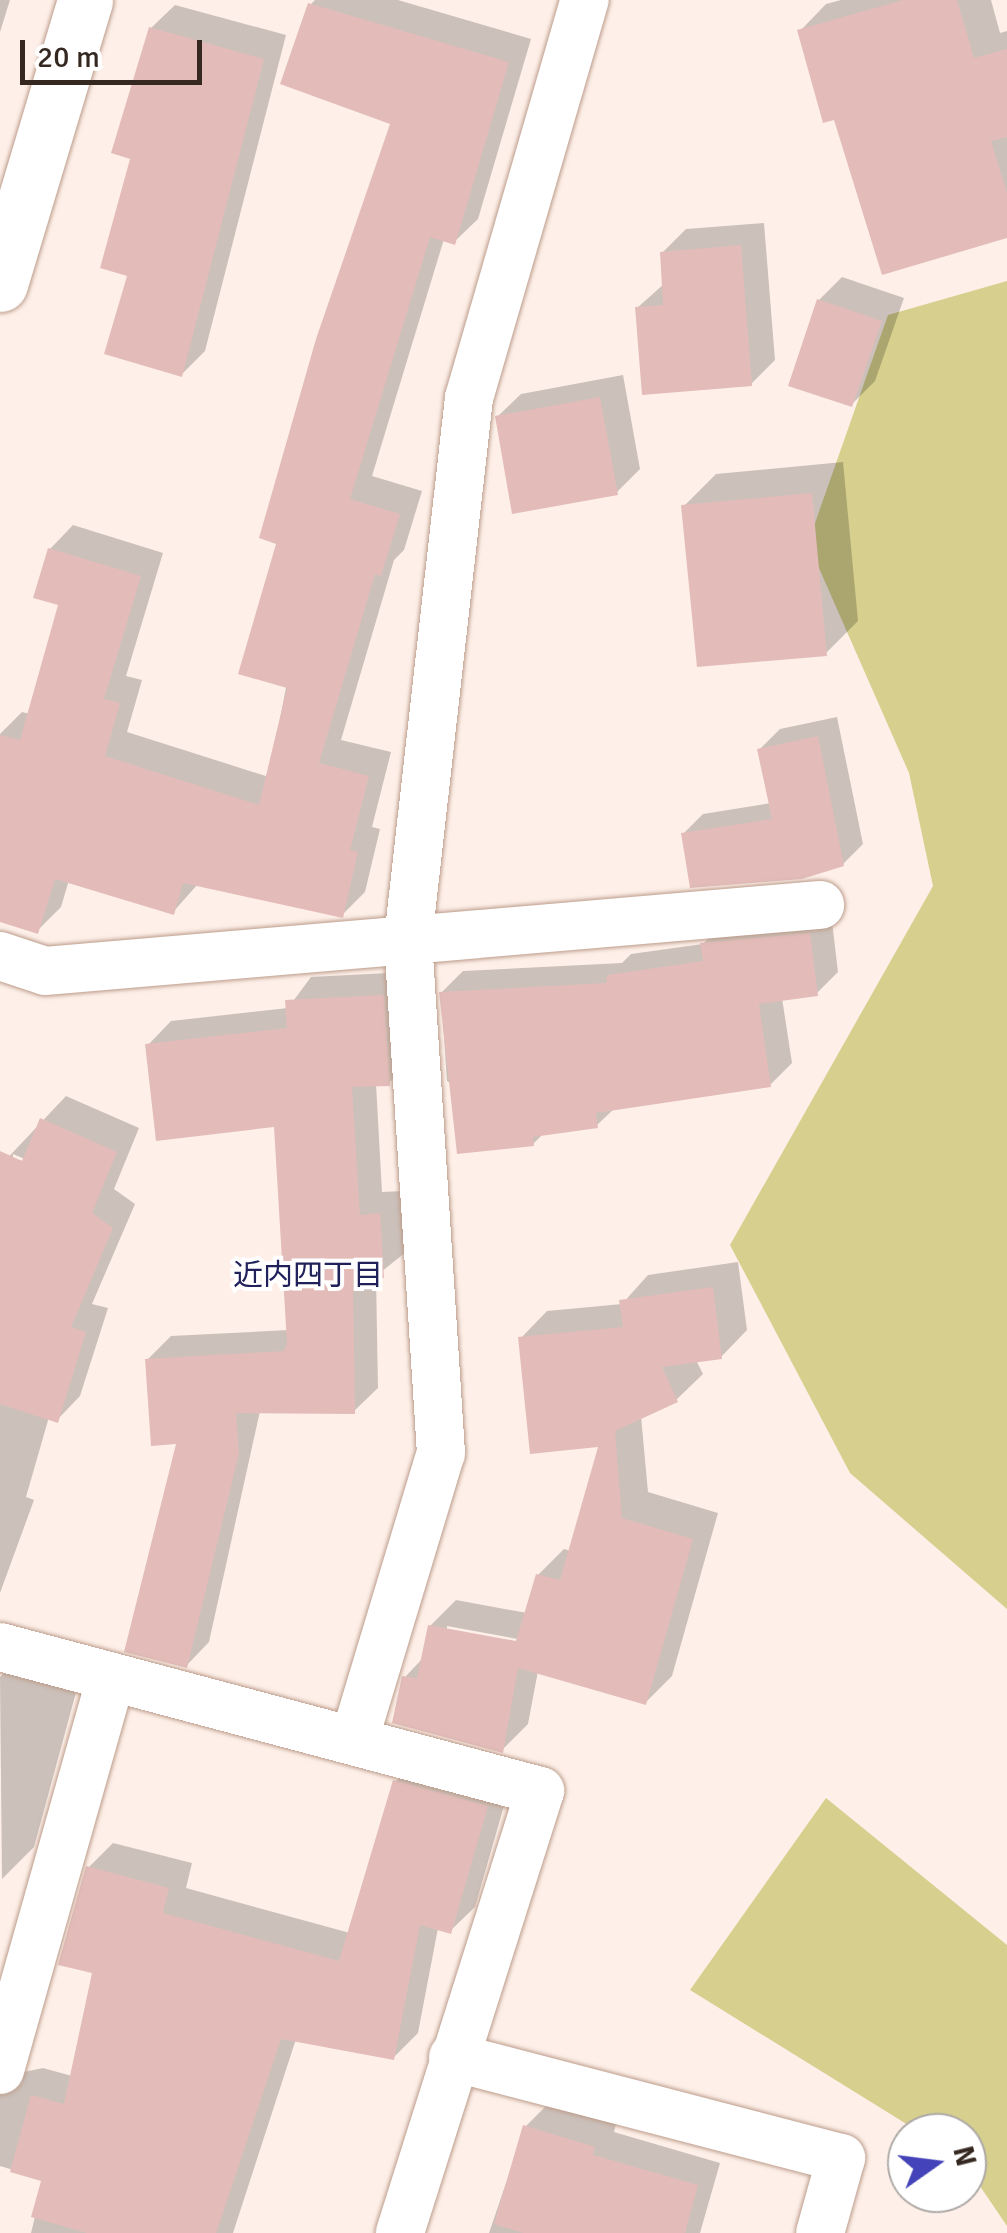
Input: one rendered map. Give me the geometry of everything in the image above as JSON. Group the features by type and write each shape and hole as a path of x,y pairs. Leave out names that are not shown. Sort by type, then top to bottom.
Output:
{"street":[{"path":"0,284 85,0"},
{"path":"355,1737 441,1453 408,940 469,398 585,0"},
{"path":"0,956 45,970 820,905"},
{"path":"0,1647 110,1682 355,1737 540,1791 400,2233"},
{"path":"0,2070 110,1682"},
{"path":"453,2057 841,2158 820,2233"}],"shaded area":[{"path":"1007,281 1007,1609 850,1473 730,1245 933,886 909,773 808,543 888,315"},
{"path":"826,1798 1007,1945 1007,2226 987,2196 987,2113 889,2113 690,1990"}],"building":[{"path":"903,0 957,0 974,58 1007,49 1007,137 991,141 1007,193 1007,238 882,275 834,120 823,123 797,30"},
{"path":"308,3 509,62 455,245 430,237 350,499 400,514 381,576 375,574 319,763 369,776 350,850 358,852 343,918 183,883 174,915 55,879 38,934 0,922 0,735 20,740 58,605 33,598 48,548 141,576 104,699 120,703 105,756 259,805 287,688 238,674 276,544 259,538 316,339 390,124 280,84"},
{"path":"149,27 264,59 182,377 104,354 127,276 100,268 130,159 111,153"},
{"path":"741,245 752,386 642,395 635,307 663,305 660,252"},
{"path":"817,299 882,321 852,407 788,386"},
{"path":"600,397 618,495 512,514 495,416"},
{"path":"812,493 827,656 697,667 681,505"},
{"path":"818,736 844,866 802,879 690,888 681,833 772,819 757,749"},
{"path":"810,933 818,996 759,1004 771,1087 596,1113 598,1128 533,1137 534,1146 457,1154 439,992 606,983 607,975 703,961 700,943"},
{"path":"384,995 390,1086 352,1087 360,1215 380,1213 384,1278 353,1279 355,1414 236,1413 239,1453 187,1668 124,1652 176,1444 151,1446 145,1359 284,1351 287,1343 274,1127 156,1141 145,1044 287,1028 285,1000"},
{"path":"40,1118 117,1152 92,1213 113,1228 71,1327 86,1332 58,1423 0,1404 0,1151 22,1161"},
{"path":"713,1287 722,1359 662,1367 678,1402 615,1431 622,1518 693,1539 646,1705 518,1668 503,1753 392,1723 402,1676 417,1678 428,1625 516,1641 536,1574 560,1580 598,1447 530,1454 518,1337 623,1327 619,1300"},
{"path":"393,1780 488,1806 451,1934 420,1925 394,2060 281,2039 216,2233 87,2233 31,2217 41,2181 10,2172 31,2095 64,2104 92,1973 58,1965 86,1866 169,1888 163,1913 339,1961"},
{"path":"523,2125 595,2147 593,2155 698,2185 685,2233 523,2233 494,2224"}],"district":[{"name":"近内四丁目","path":"308,1276"}]}
